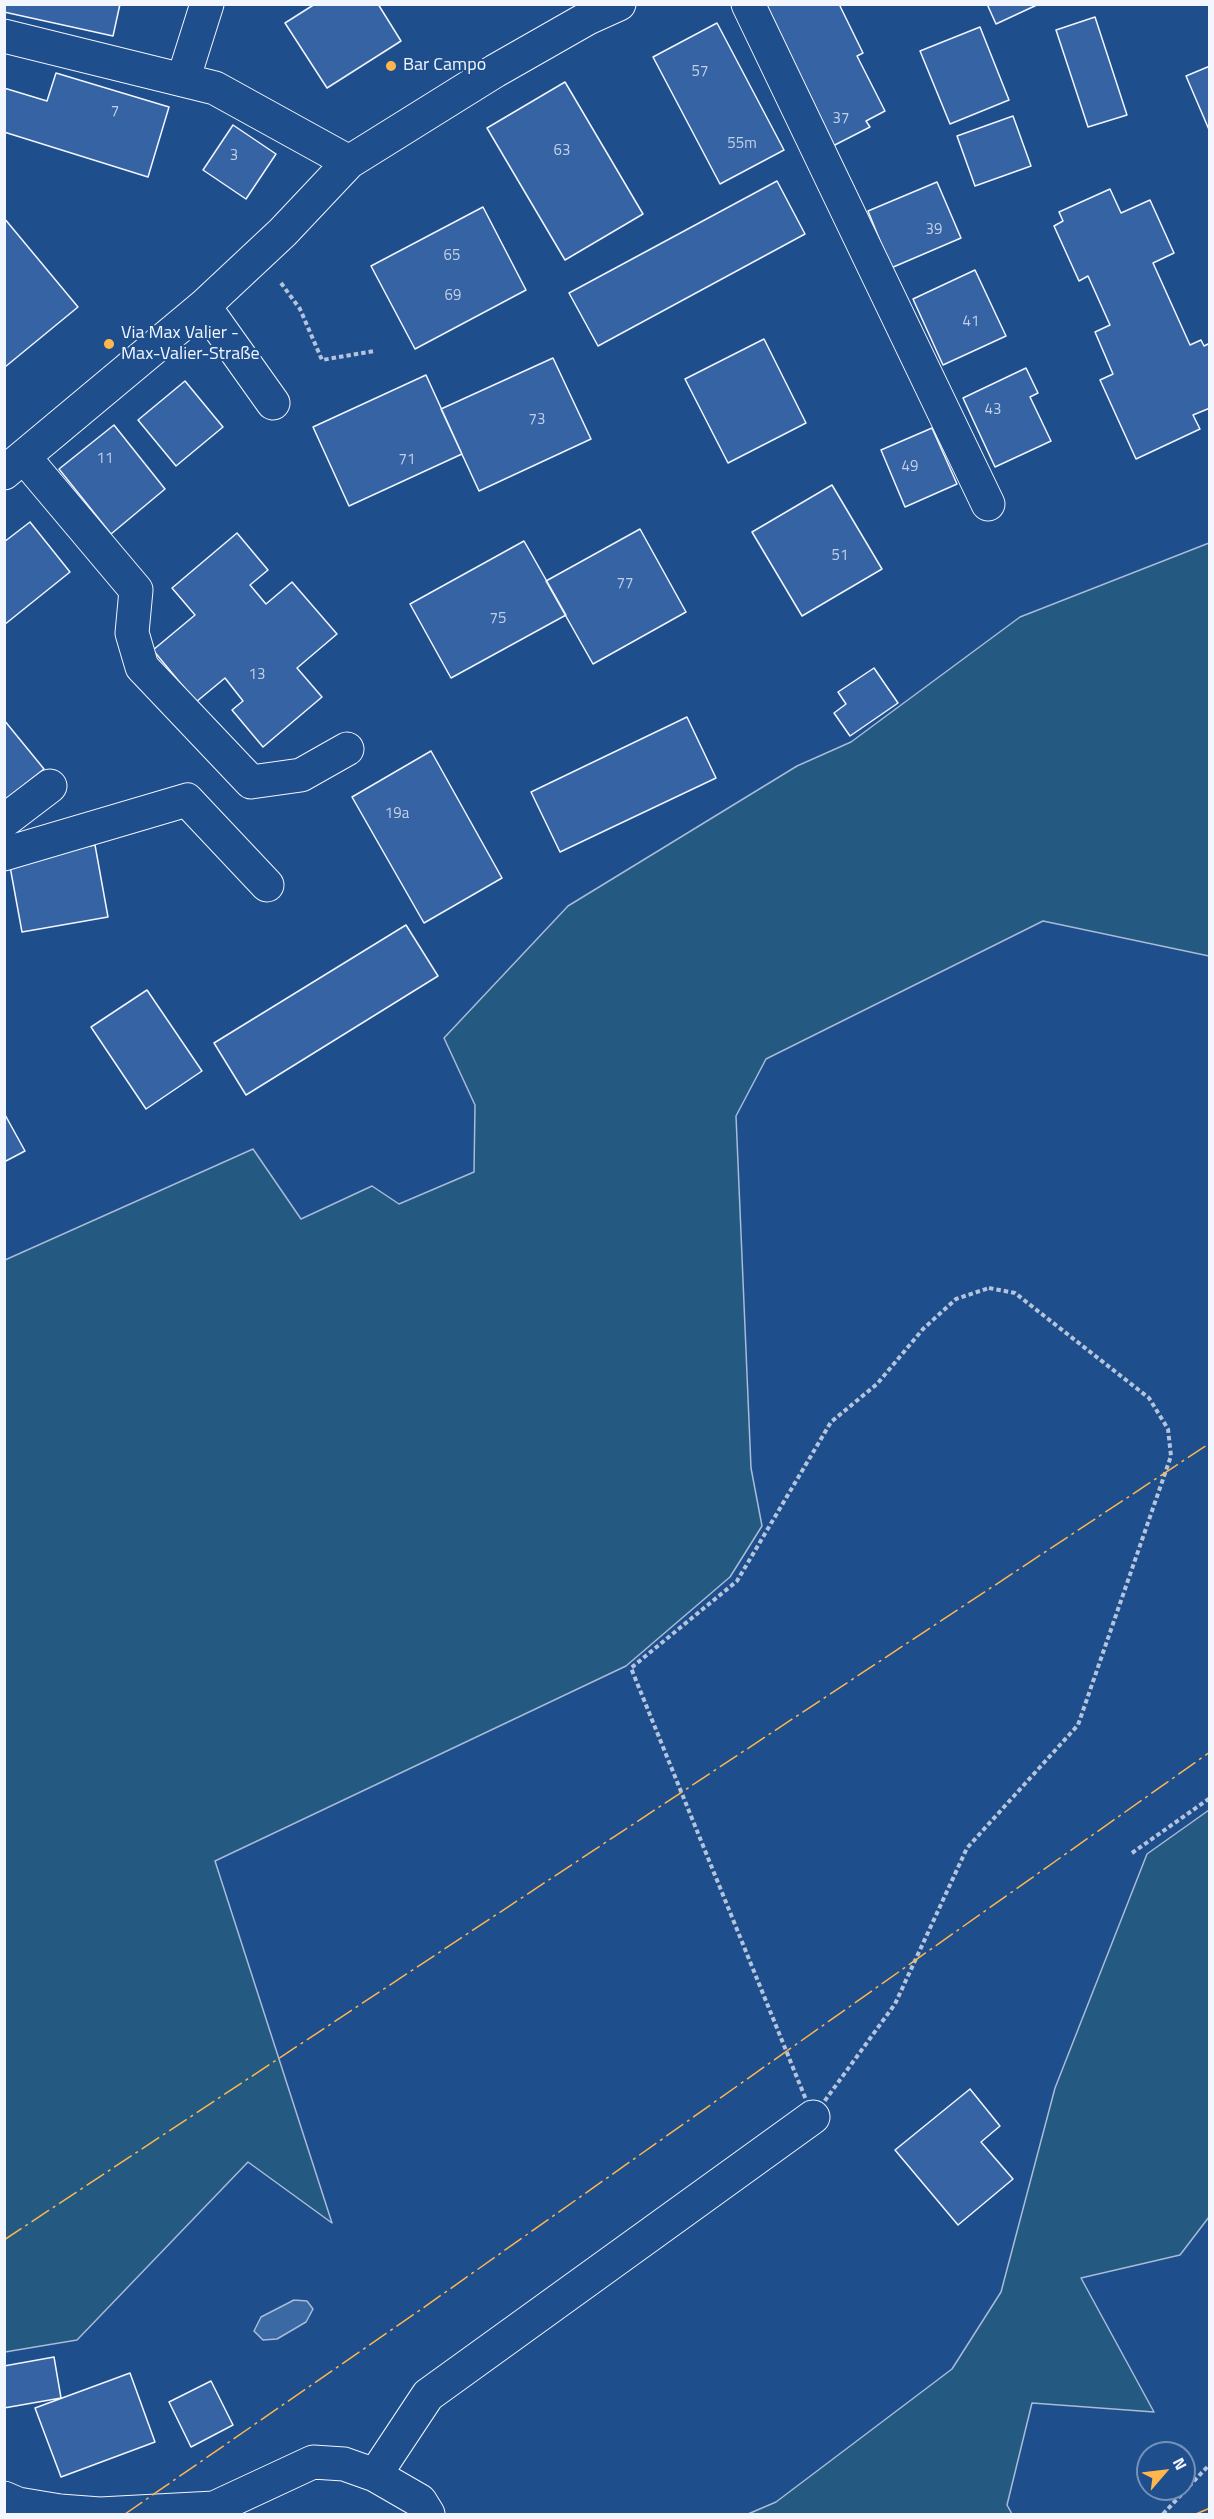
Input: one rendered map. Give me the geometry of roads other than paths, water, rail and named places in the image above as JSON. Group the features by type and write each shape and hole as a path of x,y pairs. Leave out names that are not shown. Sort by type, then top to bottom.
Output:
{"street":[{"path":"183,80 207,4"},
{"path":"347,749 301,776 251,782 142,667 132,633 136,590 10,469 204,306 283,232 349,162 495,71 588,18 619,4"},
{"path":"748,4 988,504"},
{"path":"4,36 215,88 349,162"},
{"path":"204,306 273,403"},
{"path":"4,820 51,786"},
{"path":"4,854 187,800 267,885"},
{"path":"375,2475 428,2395 813,2117"},
{"path":"4,2498 18,2504 39,2508 100,2514 214,2508 313,2462 344,2464 375,2475 420,2501 428,2514"}],"place":[{"name":"Bar Campo","path":"391,66"},
{"name":"Via Max Valier - Max-Valier-Straße","path":"109,344"}]}
